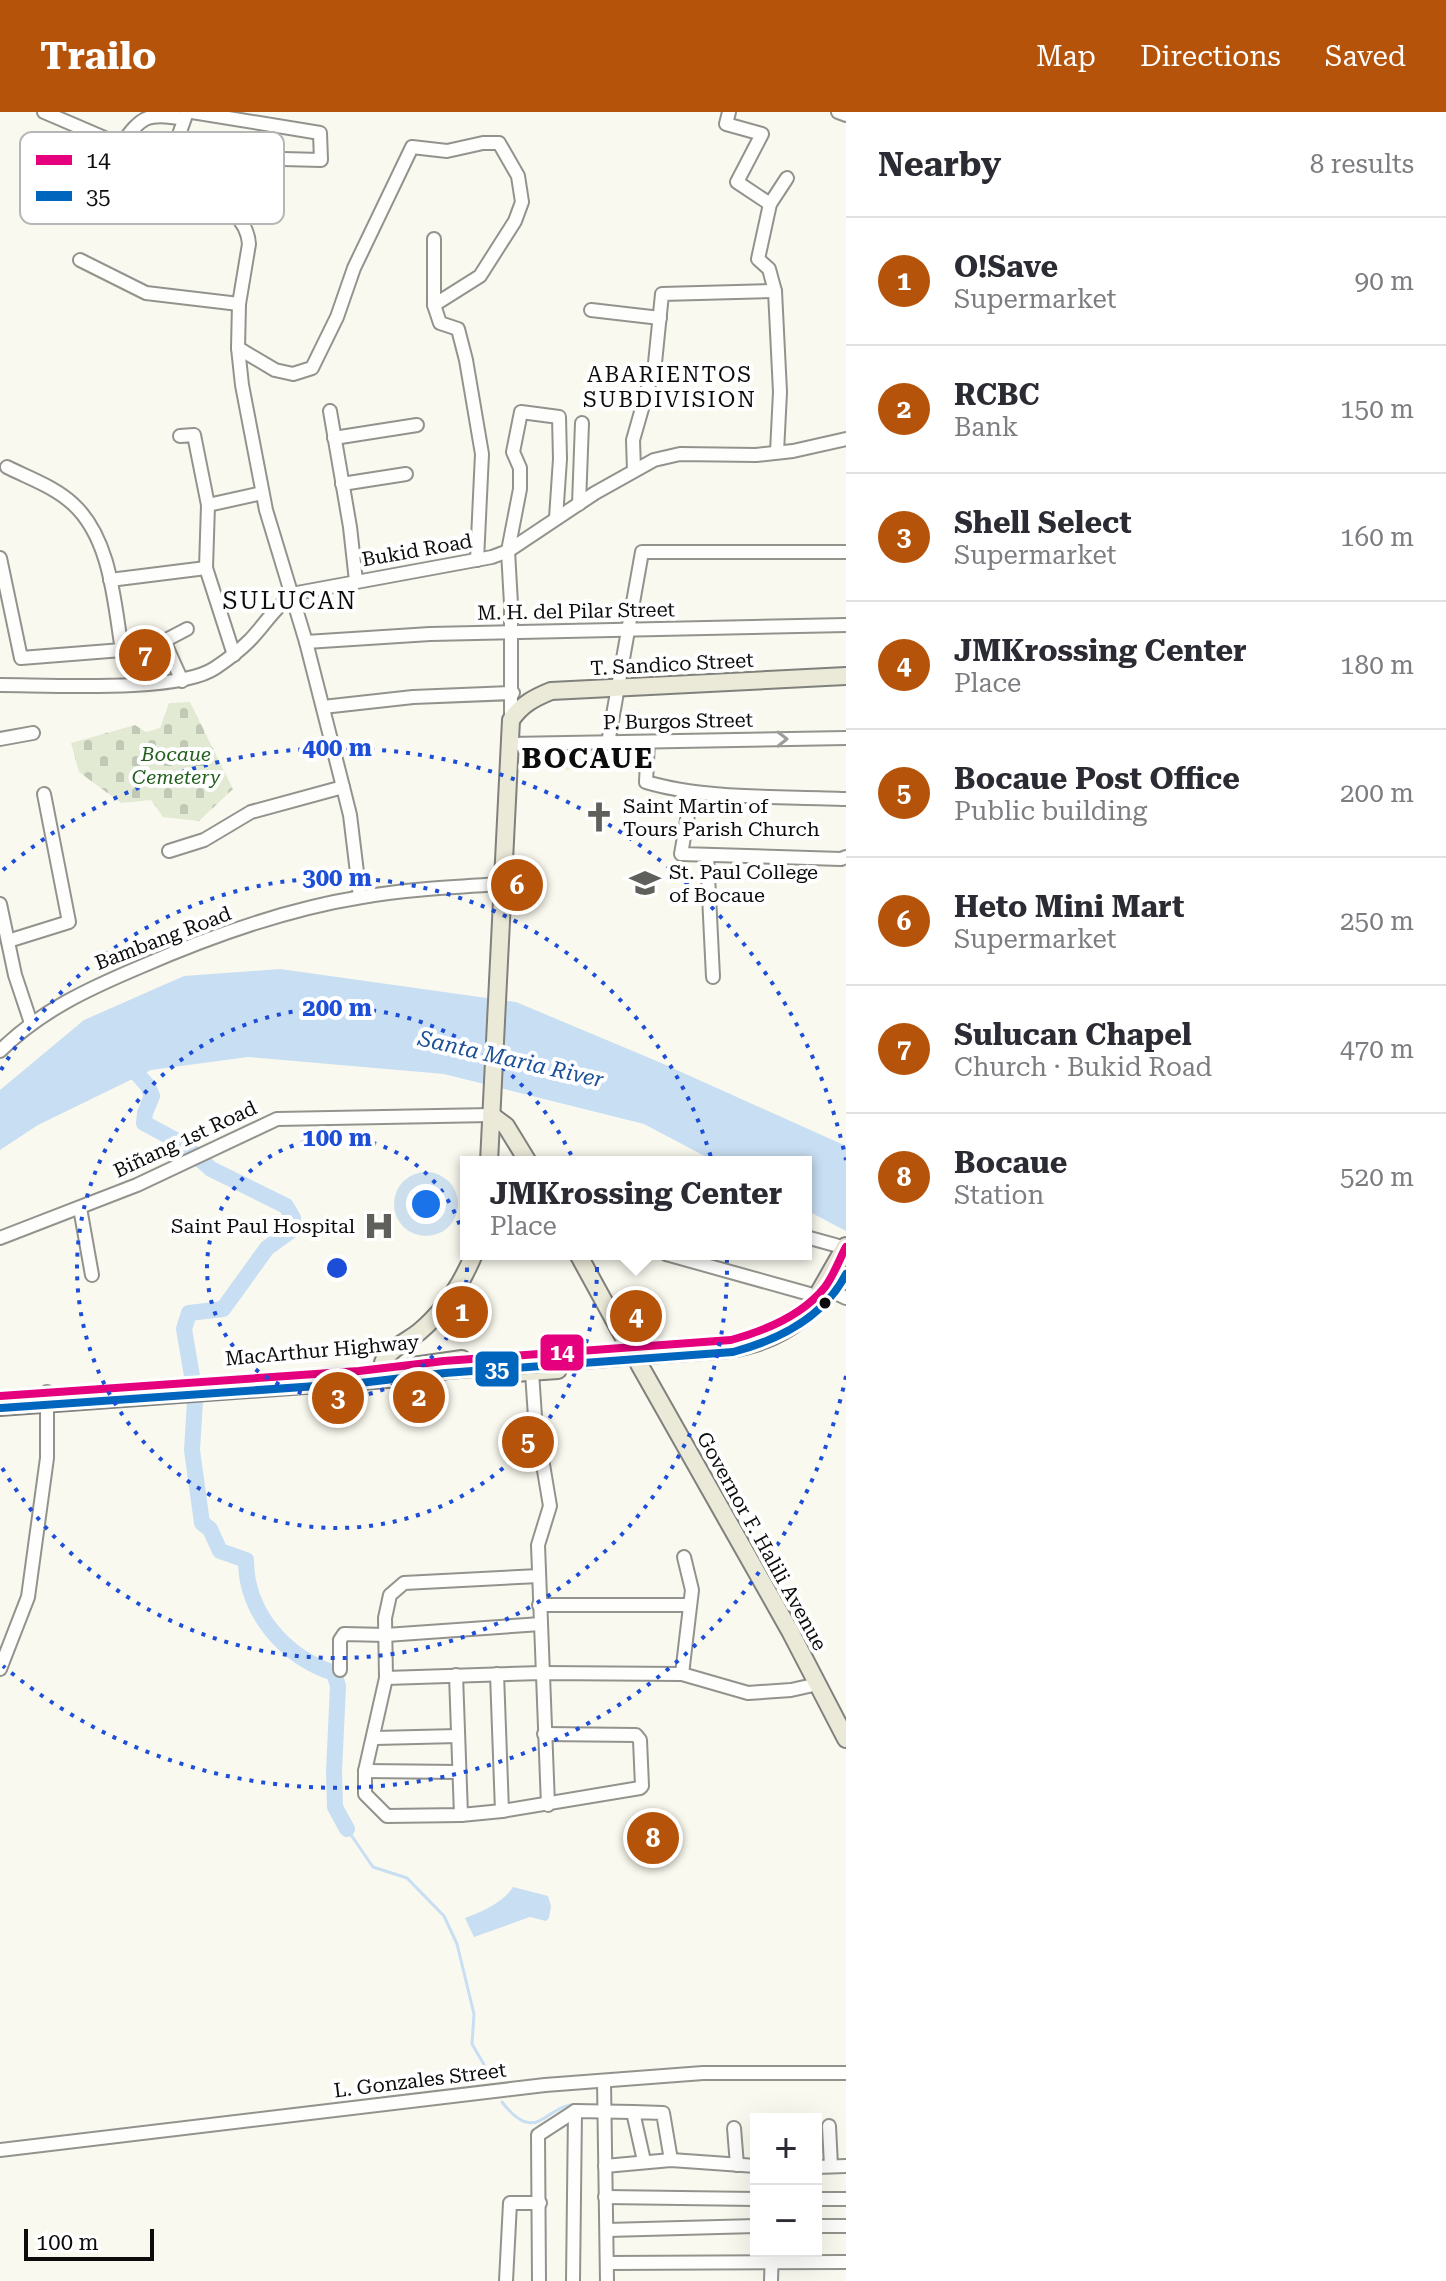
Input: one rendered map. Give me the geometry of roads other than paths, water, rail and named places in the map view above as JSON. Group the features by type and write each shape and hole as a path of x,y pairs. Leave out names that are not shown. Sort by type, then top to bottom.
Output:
{"highway":[{"name":"MacArthur Highway","path":"824,1296 846,1248"},
{"name":"MacArthur Highway","path":"824,1296 846,1264"},
{"path":"414,1371 738,1346 779,1333 824,1296"},
{"name":"MacArthur Highway","path":"0,1396 47,1397 414,1371"},
{"name":"MacArthur Highway","path":"0,1406 47,1397"}],"main road":[{"name":"T. Sandico Street","path":"511,720 526,703 551,691 846,676"},
{"path":"489,1156 511,720"},
{"path":"491,1115 506,1126 524,1156"},
{"path":"382,1373 390,1352 420,1331 442,1308 470,1260"},
{"path":"581,1260 630,1349"},
{"name":"MacArthur Highway","path":"414,1371 444,1361 630,1349 750,1335 784,1321 824,1296"},
{"name":"MacArthur Highway","path":"414,1371 445,1378 738,1356 773,1345 789,1336 813,1317 824,1296"},
{"name":"Governor F. Halili Avenue","path":"639,1364 846,1739"}],"street":[{"path":"44,112 91,132"},
{"path":"729,112 726,124 762,134 737,182 770,204"},
{"path":"838,112 846,115"},
{"path":"130,132 150,113 166,113 320,133 321,160 284,159"},
{"path":"238,348 275,370 293,374 312,368 337,317 354,268 412,147 447,151 483,143 499,143 518,176 522,202 515,221 480,276 434,305"},
{"path":"777,452 780,392 775,291 769,269 758,259 770,204 787,178"},
{"path":"243,224 249,244 239,304 238,348 262,493 306,642 350,815 360,897"},
{"path":"434,239 434,305 440,323 458,329 476,408 482,454 477,560"},
{"path":"80,260 146,293 239,304"},
{"path":"634,470 633,440 655,363 662,294 775,291"},
{"path":"591,310 660,318"},
{"path":"330,411 356,581"},
{"path":"511,720 513,693 508,551 520,489 520,468 513,452 521,412 559,417 556,518"},
{"path":"579,504 582,423"},
{"path":"334,438 417,425"},
{"path":"180,436 194,435 208,505 206,568 234,655"},
{"name":"Bukid Road","path":"0,685 182,681 211,671 234,655 291,597 317,588 477,560 508,551 556,518 654,460 680,454 743,456 846,439"},
{"path":"7,467 55,491 73,504 88,521 98,540 110,580 122,650"},
{"path":"342,484 406,474"},
{"path":"208,505 262,493"},
{"path":"608,743 642,552 846,552"},
{"path":"0,558 21,658 122,650 164,641 187,629"},
{"path":"110,580 206,568"},
{"name":"M. H. del Pilar Street","path":"306,642 419,634 846,625"},
{"path":"164,641 182,681"},
{"path":"323,707 413,697 513,693"},
{"path":"0,739 33,733"},
{"name":"P. Burgos Street","path":"510,744 846,738"},
{"path":"648,742 646,782 692,792 846,799"},
{"path":"169,851 204,840 251,812 343,787"},
{"path":"692,792 681,854 846,857"},
{"path":"8,941 69,922 44,794"},
{"path":"707,855 713,977"},
{"name":"Bambang Road","path":"0,1051 31,1023 99,984 198,942 297,912 360,897 429,888 502,884"},
{"path":"0,904 15,975 31,1023"},
{"path":"0,978 15,975"},
{"name":"Biñang 1st Road","path":"0,1238 137,1185 277,1119 491,1115"},
{"path":"80,1208 92,1275"},
{"path":"812,1239 846,1248"},
{"path":"693,1260 824,1296"},
{"path":"532,1372 535,1417 550,1506 538,1545 548,1805"},
{"path":"0,1669 28,1597 48,1448 47,1397"},
{"path":"682,1674 692,1590 684,1557"},
{"path":"539,1576 404,1583 390,1595 385,1618 386,1678 375,1738 365,1771 365,1794 387,1816 461,1815 548,1805 640,1788 643,1782 640,1740 636,1735 544,1734"},
{"path":"539,1605 690,1605"},
{"path":"340,1670 341,1636 344,1634 386,1635 541,1624"},
{"path":"386,1678 541,1673 682,1674 748,1693 791,1690 818,1684"},
{"path":"497,1674 502,1811"},
{"path":"456,1675 461,1815"},
{"path":"375,1738 458,1736"},
{"path":"365,1771 458,1772"},
{"name":"L. Gonzales Street","path":"0,2150 545,2085 703,2073 846,2073"},
{"path":"604,2081 607,2281"},
{"path":"573,2281 575,2111"},
{"path":"539,2281 538,2135 575,2111 663,2113 671,2160"},
{"path":"633,2112 644,2161"},
{"path":"829,2126 831,2166"},
{"path":"734,2128 737,2165"},
{"path":"605,2166 671,2160 750,2166"},
{"path":"822,2167 846,2166"},
{"path":"605,2197 750,2199"},
{"path":"822,2199 846,2199"},
{"path":"506,2281 510,2203 540,2203"},
{"path":"607,2230 750,2226"},
{"path":"822,2226 846,2226"},
{"path":"608,2263 750,2257"},
{"path":"771,2281 772,2257"},
{"path":"784,2257 846,2262"}],"water":[{"name":"Santa Maria River","path":"280,969 516,1002 846,1146 846,1231 812,1213 812,1156 705,1156 644,1124 444,1074 248,1057 151,1070 38,1125 0,1150 0,1090 84,1020 184,976"},
{"path":"513,1887 548,1896 551,1906 549,1918 546,1921 530,1917 474,1937 465,1918 498,1902"}],"waterway":[{"path":"126,1061 148,1086 152,1096 144,1123 183,1144 211,1169 286,1206 293,1218 292,1230 267,1248 223,1309 189,1313 184,1329 192,1376"},
{"path":"195,1401 192,1450 202,1523 210,1529 220,1551 246,1560 253,1598 272,1630 300,1656 334,1673 338,1686 335,1807 347,1829"},
{"path":"347,1829 373,1867 407,1878 444,1916 457,1944 474,2014 472,2044 486,2068"},
{"path":"502,2102 515,2116 526,2122 544,2119 561,2108 586,2106"}],"place":[{"name":"Sulucan Chapel","path":"145,655"},
{"name":"Saint Martin of Tours Parish Church","path":"599,817"},
{"name":"St. Paul College of Bocaue","path":"645,883"},
{"name":"Heto Mini Mart","path":"517,885"},
{"name":"Saint Paul Hospital","path":"379,1226"},
{"name":"O!Save","path":"462,1312"},
{"name":"JMKrossing Center","path":"636,1316"},
{"name":"RCBC","path":"419,1397"},
{"name":"Shell Select","path":"338,1398"},
{"name":"Bocaue Post Office","path":"528,1442"},
{"name":"Bocaue","path":"653,1838"}],"district":[{"name":"ABARIENTOS SUBDIVISION","path":"670,386"},
{"name":"SULUCAN","path":"290,601"},
{"name":"BOCAUE","path":"588,758"}],"park label":[{"name":"Bocaue Cemetery","path":"176,766"}]}
